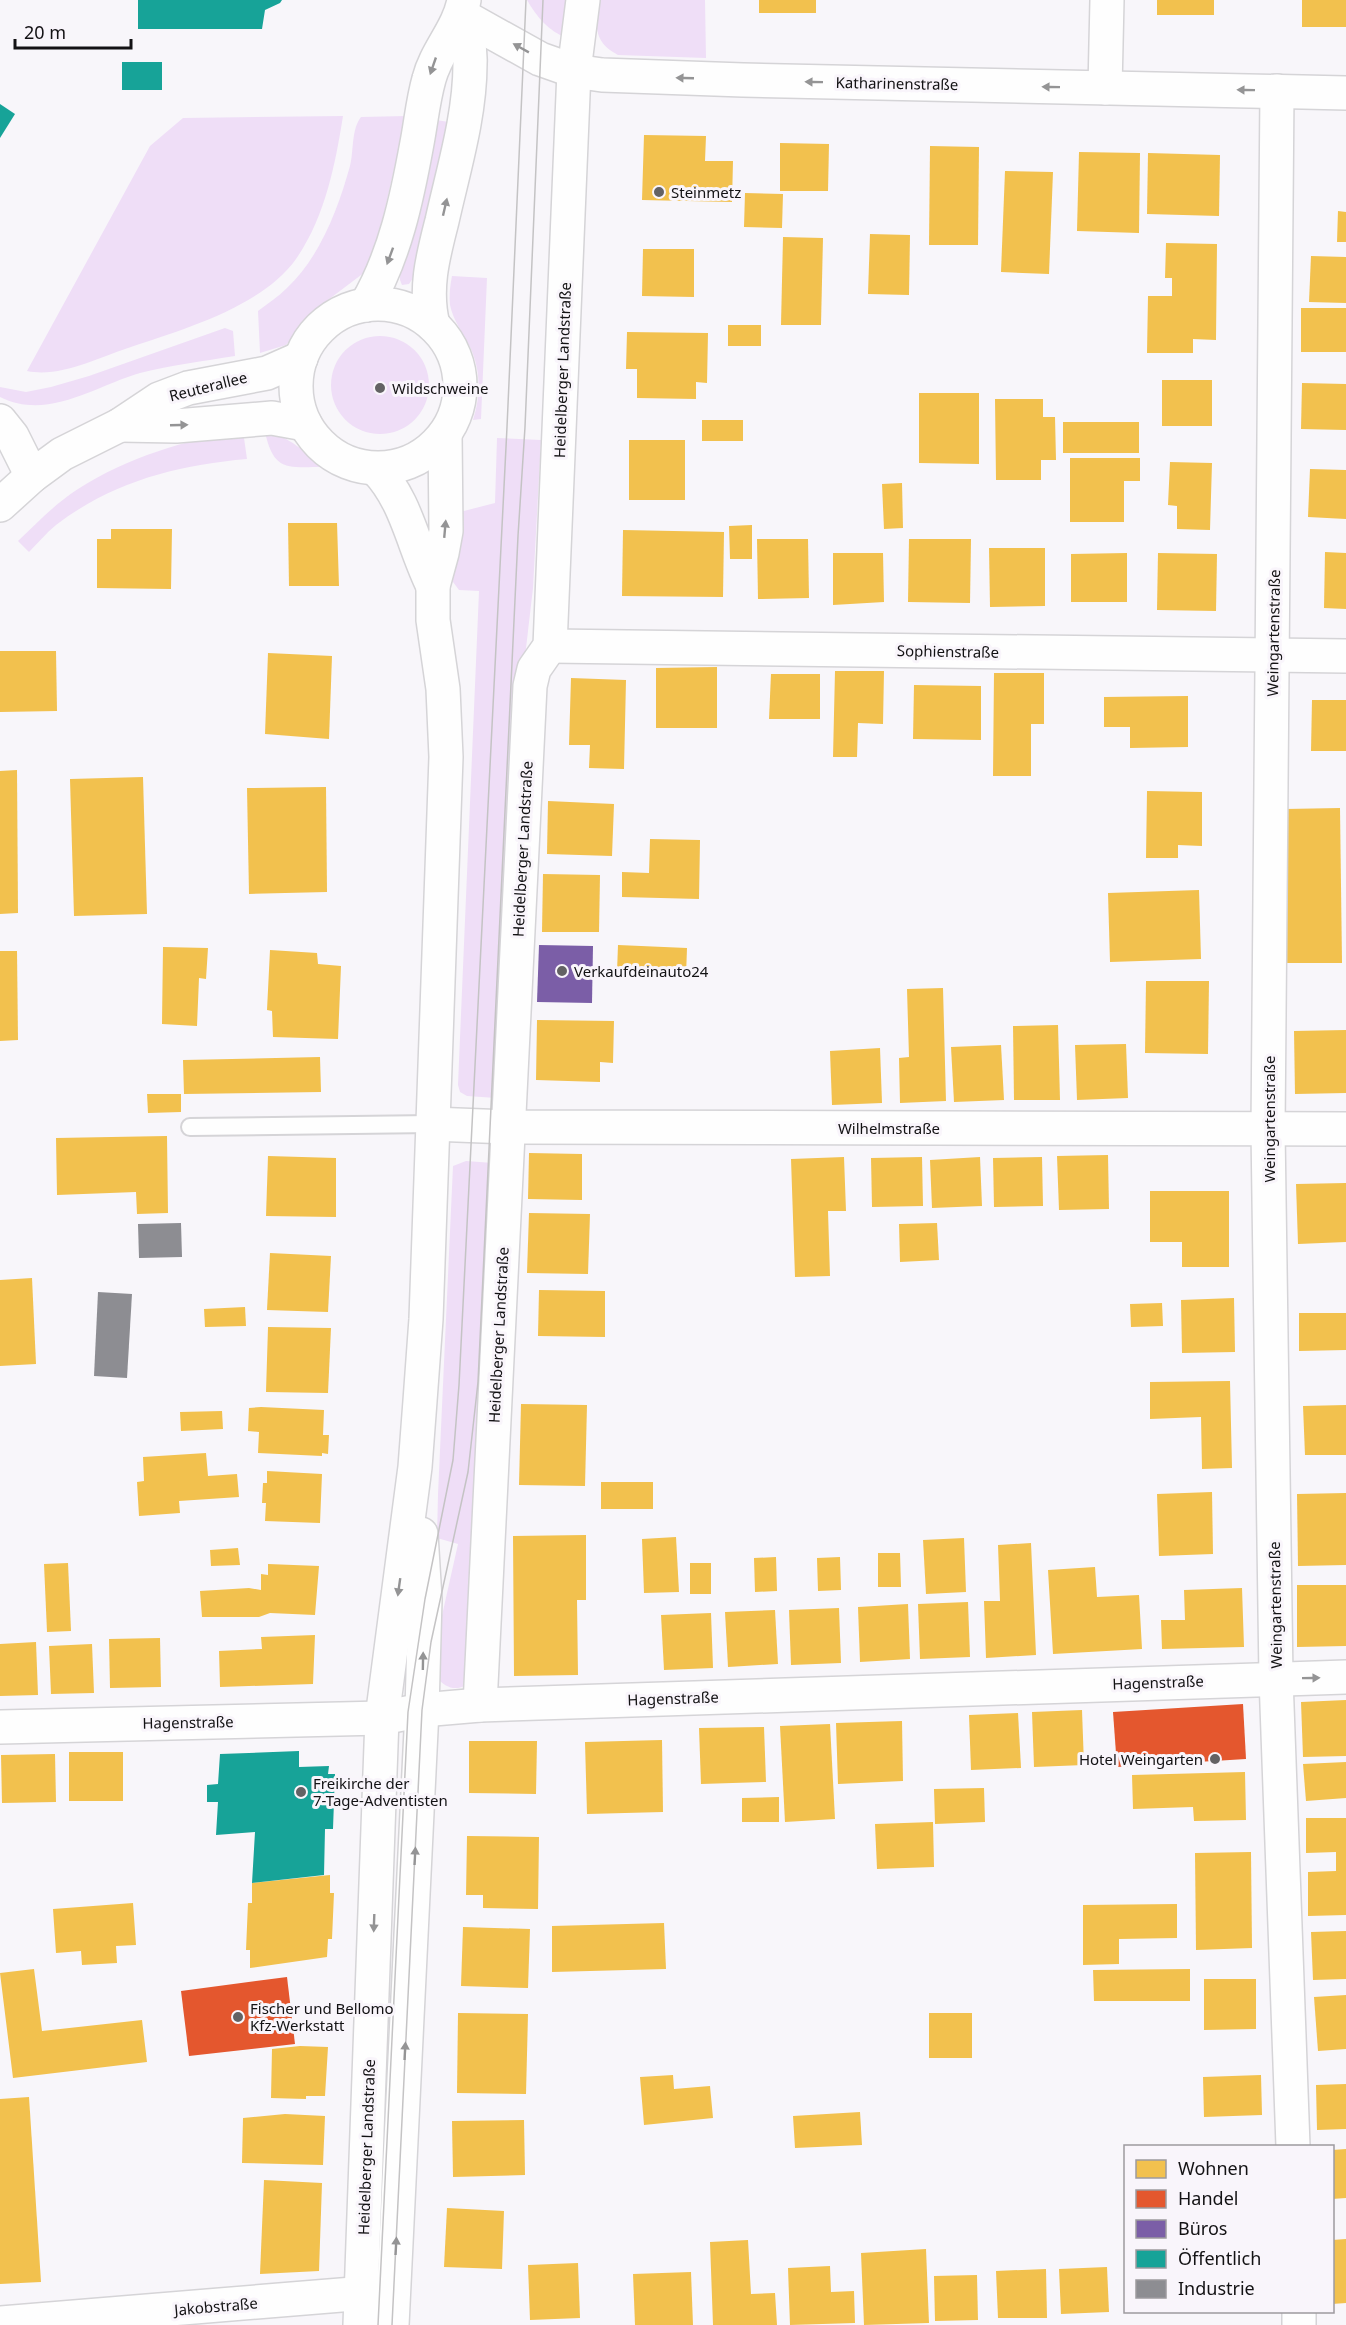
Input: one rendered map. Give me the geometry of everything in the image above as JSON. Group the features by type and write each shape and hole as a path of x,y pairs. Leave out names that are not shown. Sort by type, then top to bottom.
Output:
{"street":[{"name":"Heidelberger Landstraße","path":"480,1705 530,686 534,669 550,646 574,70 583,0"},
{"path":"1105,88 1107,0"},
{"name":"Katharinenstraße","path":"463,8 540,59 574,70 602,75 731,80 1346,93"},
{"path":"366,305 377,287 393,248 436,56 463,8"},
{"path":"433,325 429,307 431,264 458,147 471,63 463,8"},
{"name":"Weingartenstraße","path":"1277,91 1268,1130 1276,1678 1293,2145"},
{"path":"384,304 402,307 418,314 433,325 448,343 458,365 460,389 456,413 445,434 432,448 417,458 399,465 376,469 344,461 316,439 305,424 298,402 297,380 301,358 311,338 326,323 345,311 366,305 384,304"},
{"name":"Reuterallee","path":"0,505 32,476 62,454 120,425 159,399 188,388 267,373 301,358"},
{"name":"Reuterallee","path":"120,425 176,426 272,418 305,424"},
{"path":"0,421 12,436 32,476"},
{"name":"Heidelberger Landstraße","path":"360,2309 382,1718 415,1467 426,1319 446,757 443,689 434,620 433,586 446,531 445,434"},
{"name":"Heidelberger Landstraße","path":"376,469 396,493 421,562 433,586"},
{"name":"Sophienstraße","path":"550,646 1346,656"},
{"name":"Wilhelmstraße","path":"432,1124 1346,1129"},
{"name":"Heidelberger Landstraße","path":"392,2325 422,1710 425,1599 415,1467"},
{"name":"Hagenstraße","path":"0,1727 382,1718 422,1710 480,1705 1346,1677"},
{"name":"Jakobstraße","path":"0,2323 360,2309 394,2291"}],"lane":[{"path":"190,1126 432,1124"}],"shaded area":[{"path":"527,0 569,0 567,38 554,32 544,23"},
{"path":"597,0 705,0 706,58 618,55 610,50 600,38 597,25"},
{"path":"343,116 332,172 322,208 314,226 296,259 263,291 242,304 196,325 91,362 52,372 27,371 150,146 183,118"},
{"path":"406,116 375,253 365,272 320,306 286,345 260,353 258,311 299,276 326,232 345,182 356,128 361,117"},
{"path":"436,120 449,122 413,278 409,284 402,285 400,272"},
{"path":"452,276 487,278 481,419 473,420 477,402 478,374 474,356 451,311"},
{"path":"225,328 233,331 235,356 140,373 89,393 54,403 36,405 18,403 0,397 0,387 26,392 51,387"},
{"path":"380,336 399,340 415,350 425,366 429,385 425,404 415,420 399,430 380,434 361,430 345,420 335,404 331,385 335,366 345,350 361,340"},
{"path":"243,431 247,459 196,466 146,478 100,497 77,510 52,528 29,552 18,541 70,495 117,468 178,445"},
{"path":"265,432 289,441 323,467 291,466 278,461"},
{"path":"497,438 541,440 533,588 523,674 496,1098 467,1096 460,1092 458,1085 479,591 459,590 453,582 456,513 495,503"},
{"path":"466,1161 493,1163 467,1685 455,1688 447,1686 437,1678 441,1620 458,1544 437,1538 453,1166"}],"building: Wohnen":[{"path":"759,0 816,0 816,13 759,13"},
{"path":"1157,0 1214,0 1214,15 1157,15"},
{"path":"1302,0 1346,0 1346,27 1302,27"},
{"path":"644,135 706,136 705,161 733,161 732,202 642,200"},
{"path":"780,143 829,144 828,191 780,191"},
{"path":"930,146 979,147 978,245 929,245"},
{"path":"1079,152 1140,153 1139,233 1077,231"},
{"path":"1148,153 1220,155 1219,216 1147,214"},
{"path":"1005,171 1053,172 1049,274 1001,272"},
{"path":"745,193 783,194 782,228 744,227"},
{"path":"1338,211 1346,212 1346,242 1337,242"},
{"path":"870,234 910,235 909,295 868,294"},
{"path":"783,237 823,238 821,325 781,325"},
{"path":"1166,243 1217,244 1216,340 1193,339 1193,353 1147,353 1148,296 1172,296 1172,278 1165,278"},
{"path":"643,249 694,249 694,297 642,296"},
{"path":"1311,256 1346,257 1346,303 1309,302"},
{"path":"1301,308 1346,308 1346,352 1301,352"},
{"path":"728,325 761,325 761,346 728,346"},
{"path":"627,332 708,333 707,383 696,382 696,399 637,398 637,369 626,369"},
{"path":"1162,380 1212,380 1212,426 1162,426"},
{"path":"1302,383 1346,384 1346,430 1301,429"},
{"path":"919,393 979,393 979,464 919,463"},
{"path":"995,399 1043,399 1043,417 1055,417 1056,460 1041,460 1041,480 996,480"},
{"path":"702,420 743,420 743,441 702,441"},
{"path":"1063,422 1139,422 1139,453 1063,453"},
{"path":"629,440 685,440 685,500 629,500"},
{"path":"1070,458 1140,458 1140,481 1124,481 1124,522 1070,522"},
{"path":"1170,462 1212,463 1210,530 1177,529 1177,506 1168,505"},
{"path":"1310,469 1346,470 1346,519 1308,517"},
{"path":"902,483 903,528 884,529 882,484"},
{"path":"288,523 337,523 339,586 289,586"},
{"path":"752,525 752,559 730,559 729,526"},
{"path":"111,529 172,529 171,589 97,588 97,539 111,539"},
{"path":"623,530 724,532 723,597 622,596"},
{"path":"757,539 808,539 809,598 758,599"},
{"path":"909,539 971,539 970,603 908,602"},
{"path":"989,548 1045,548 1045,606 990,607"},
{"path":"1325,552 1346,553 1346,609 1324,608"},
{"path":"833,553 883,553 884,602 833,605"},
{"path":"1127,553 1127,602 1071,602 1071,554"},
{"path":"1158,553 1217,554 1216,611 1157,610"},
{"path":"0,651 56,651 57,711 0,712"},
{"path":"268,653 332,656 329,739 265,734"},
{"path":"717,667 717,728 656,728 656,668"},
{"path":"835,671 884,671 883,724 858,723 857,757 833,757"},
{"path":"994,673 1044,673 1044,724 1031,724 1031,776 993,776"},
{"path":"771,674 820,674 820,719 769,719"},
{"path":"571,678 626,680 624,769 589,768 590,745 569,745"},
{"path":"914,685 981,686 981,740 913,739"},
{"path":"1188,696 1188,747 1130,748 1130,727 1104,727 1104,697"},
{"path":"1312,700 1346,700 1346,751 1311,751"},
{"path":"17,770 18,913 0,914 0,771"},
{"path":"143,777 147,914 74,916 70,779"},
{"path":"326,787 327,892 249,894 247,788"},
{"path":"1147,791 1202,792 1202,846 1178,845 1178,858 1146,858"},
{"path":"548,801 614,804 612,856 547,854"},
{"path":"1340,808 1342,963 1287,963 1285,809"},
{"path":"650,839 700,840 699,899 622,897 622,872 649,873"},
{"path":"543,874 600,875 599,932 542,932"},
{"path":"1199,890 1201,959 1110,962 1108,893"},
{"path":"618,945 687,948 686,976 617,972"},
{"path":"163,947 208,948 206,979 199,978 197,1026 162,1024"},
{"path":"270,950 317,953 318,964 341,966 338,1039 273,1037 272,1011 267,1010"},
{"path":"0,951 17,951 18,1040 0,1041"},
{"path":"1146,981 1209,981 1208,1054 1145,1053"},
{"path":"943,988 946,1101 900,1103 899,1058 909,1057 907,989"},
{"path":"537,1020 614,1021 613,1063 600,1062 600,1082 536,1080"},
{"path":"1058,1025 1060,1100 1014,1100 1013,1026"},
{"path":"1346,1030 1346,1093 1295,1094 1294,1031"},
{"path":"1126,1044 1128,1098 1077,1100 1075,1045"},
{"path":"1001,1045 1004,1100 954,1102 951,1047"},
{"path":"880,1048 882,1103 832,1105 830,1051"},
{"path":"320,1057 321,1092 184,1094 183,1060"},
{"path":"147,1094 181,1094 181,1112 148,1113"},
{"path":"167,1136 168,1213 137,1214 136,1192 57,1195 56,1138"},
{"path":"529,1153 582,1154 582,1200 528,1199"},
{"path":"1108,1155 1109,1209 1059,1210 1057,1156"},
{"path":"268,1156 336,1158 336,1217 266,1216"},
{"path":"844,1157 846,1211 828,1211 830,1276 795,1277 791,1159"},
{"path":"922,1157 923,1206 872,1207 871,1158"},
{"path":"980,1157 982,1206 932,1208 930,1160"},
{"path":"1042,1157 1043,1206 994,1207 993,1158"},
{"path":"1346,1183 1346,1242 1298,1244 1296,1184"},
{"path":"1150,1191 1229,1191 1229,1267 1182,1267 1182,1242 1150,1242"},
{"path":"529,1213 590,1214 588,1274 527,1273"},
{"path":"937,1223 939,1260 900,1262 899,1224"},
{"path":"270,1253 331,1256 328,1312 267,1310"},
{"path":"32,1278 36,1364 0,1366 0,1280"},
{"path":"539,1290 605,1291 605,1337 538,1336"},
{"path":"1234,1298 1235,1352 1182,1353 1181,1300"},
{"path":"1162,1303 1163,1326 1131,1327 1130,1304"},
{"path":"245,1307 246,1326 205,1327 204,1309"},
{"path":"1299,1313 1346,1313 1346,1350 1299,1351"},
{"path":"268,1327 331,1328 328,1393 266,1392"},
{"path":"1230,1381 1232,1468 1202,1469 1201,1417 1150,1419 1150,1382"},
{"path":"521,1404 587,1405 585,1486 519,1485"},
{"path":"1346,1405 1346,1455 1305,1455 1303,1406"},
{"path":"249,1408 324,1410 323,1435 329,1435 328,1454 322,1453 322,1456 258,1453 259,1432 248,1431"},
{"path":"222,1411 223,1429 181,1431 180,1412"},
{"path":"206,1453 208,1476 237,1474 239,1497 179,1501 180,1513 139,1516 137,1482 144,1481 143,1457"},
{"path":"267,1471 322,1474 320,1523 265,1521 266,1503 262,1503 263,1483 267,1483"},
{"path":"601,1482 653,1482 653,1509 601,1509"},
{"path":"1212,1492 1213,1554 1159,1556 1157,1494"},
{"path":"1346,1493 1346,1565 1298,1566 1297,1494"},
{"path":"586,1535 586,1600 577,1600 578,1675 514,1676 513,1536"},
{"path":"676,1537 679,1592 644,1593 642,1539"},
{"path":"964,1538 966,1592 926,1594 923,1540"},
{"path":"1031,1543 1036,1655 986,1658 984,1601 1000,1601 998,1545"},
{"path":"238,1548 240,1565 211,1566 210,1550"},
{"path":"878,1553 900,1553 901,1587 878,1587"},
{"path":"776,1557 777,1591 755,1592 754,1558"},
{"path":"840,1557 841,1590 818,1591 817,1558"},
{"path":"68,1563 71,1631 47,1632 44,1564"},
{"path":"690,1563 711,1563 711,1594 690,1594"},
{"path":"268,1564 319,1566 315,1615 270,1613 259,1617 202,1617 200,1591 249,1588 261,1590 261,1574 268,1575"},
{"path":"1095,1567 1097,1597 1139,1595 1142,1649 1053,1654 1048,1570"},
{"path":"1297,1585 1346,1585 1346,1646 1297,1647"},
{"path":"1242,1588 1244,1647 1162,1649 1161,1620 1185,1620 1184,1590"},
{"path":"968,1602 970,1657 920,1659 918,1604"},
{"path":"908,1604 910,1659 860,1662 858,1607"},
{"path":"839,1608 841,1663 791,1665 789,1610"},
{"path":"775,1610 778,1664 728,1667 725,1612"},
{"path":"711,1613 713,1668 664,1670 661,1615"},
{"path":"315,1635 313,1684 220,1687 219,1651 262,1649 261,1637"},
{"path":"160,1638 161,1687 110,1688 109,1639"},
{"path":"36,1642 38,1695 0,1696 0,1644"},
{"path":"92,1644 94,1693 51,1694 49,1646"},
{"path":"1346,1700 1346,1756 1303,1757 1301,1702"},
{"path":"1082,1710 1084,1765 1034,1767 1032,1712"},
{"path":"1018,1713 1021,1768 971,1770 969,1715"},
{"path":"902,1721 903,1781 838,1784 836,1723"},
{"path":"830,1724 835,1819 785,1822 780,1726"},
{"path":"764,1727 766,1782 701,1784 699,1728"},
{"path":"662,1740 663,1812 587,1814 585,1742"},
{"path":"469,1741 537,1741 536,1794 469,1793"},
{"path":"69,1752 123,1752 123,1801 69,1801"},
{"path":"55,1754 56,1802 2,1803 1,1755"},
{"path":"1346,1762 1346,1798 1306,1801 1303,1764"},
{"path":"1245,1772 1246,1820 1194,1821 1193,1807 1133,1809 1132,1775"},
{"path":"984,1788 985,1822 935,1824 934,1789"},
{"path":"779,1797 779,1822 742,1822 742,1798"},
{"path":"1306,1818 1346,1818 1346,1915 1308,1916 1308,1872 1336,1871 1336,1852 1306,1853"},
{"path":"933,1822 934,1867 877,1869 875,1824"},
{"path":"467,1836 539,1837 538,1909 483,1908 483,1895 466,1895"},
{"path":"1251,1852 1252,1948 1196,1950 1195,1853"},
{"path":"330,1875 330,1893 334,1893 332,1939 328,1939 327,1957 250,1968 250,1950 246,1950 248,1903 252,1903 252,1883"},
{"path":"133,1903 136,1945 116,1946 117,1963 82,1965 81,1951 56,1953 53,1909"},
{"path":"1177,1904 1177,1938 1119,1939 1119,1964 1083,1965 1083,1905"},
{"path":"664,1923 666,1969 552,1972 552,1926"},
{"path":"463,1927 530,1929 528,1988 461,1986"},
{"path":"1346,1931 1346,1979 1313,1980 1311,1932"},
{"path":"34,1969 42,2031 142,2020 147,2062 13,2078 0,1973"},
{"path":"1190,1969 1190,2001 1094,2001 1093,1970"},
{"path":"1204,1979 1256,1979 1256,2029 1204,2030"},
{"path":"1346,1995 1346,2049 1318,2051 1314,1997"},
{"path":"458,2013 528,2014 526,2094 457,2093"},
{"path":"929,2013 972,2013 972,2058 929,2058"},
{"path":"300,2046 328,2047 325,2096 306,2096 306,2099 271,2098 272,2049"},
{"path":"673,2075 674,2089 710,2086 713,2118 644,2125 640,2077"},
{"path":"1261,2075 1262,2115 1204,2117 1203,2077"},
{"path":"1346,2084 1346,2129 1317,2130 1316,2085"},
{"path":"29,2097 41,2282 0,2284 0,2099"},
{"path":"860,2112 862,2145 795,2148 793,2116"},
{"path":"285,2114 325,2116 323,2165 242,2163 243,2118"},
{"path":"524,2120 525,2175 453,2177 452,2121"},
{"path":"1346,2149 1346,2198 1334,2199 1334,2150"},
{"path":"264,2180 322,2183 319,2271 260,2274"},
{"path":"447,2208 504,2211 502,2269 444,2267"},
{"path":"1346,2239 1346,2303 1334,2304 1334,2240"},
{"path":"748,2240 751,2294 775,2293 777,2325 713,2325 710,2242"},
{"path":"926,2249 929,2323 864,2325 861,2253"},
{"path":"578,2263 580,2318 530,2320 528,2265"},
{"path":"830,2266 831,2292 854,2291 855,2323 790,2325 788,2268"},
{"path":"1107,2267 1109,2312 1061,2314 1059,2269"},
{"path":"1046,2269 1047,2318 998,2318 996,2271"},
{"path":"691,2272 693,2325 635,2325 633,2274"},
{"path":"977,2275 978,2320 935,2321 934,2276"}],"building: Handel":[{"path":"1243,1704 1246,1759 1117,1767 1113,1712"},
{"name":"Fischer und Bellomo Kfz-Werkstatt","path":"287,1977 295,2044 189,2056 181,1991"}],"building: Büros":[{"path":"539,945 593,946 592,1003 537,1002"}],"building: Öffentlich":[{"path":"138,0 282,0 265,10 262,29 138,29"},
{"path":"122,62 162,62 162,90 122,90"},
{"path":"0,104 15,114 0,138"},
{"path":"299,1751 299,1767 329,1766 328,1774 335,1774 333,1829 325,1829 324,1875 252,1883 255,1832 216,1835 218,1802 207,1802 207,1785 218,1784 220,1754"}],"building: Industrie":[{"path":"181,1223 182,1257 139,1258 138,1224"},
{"path":"98,1292 132,1294 127,1378 94,1376"}],"tram line":[{"path":"378,2325 408,1712 425,1599 453,1460 459,1385 526,0"},
{"path":"392,2325 422,1710 431,1642 468,1472 478,1382 525,427 543,0"}],"place":[{"name":"Steinmetz","path":"659,192"},
{"name":"Wildschweine","path":"380,388"},
{"name":"Verkaufdeinauto24","path":"562,971"},
{"name":"Hotel Weingarten","path":"1215,1759"},
{"name":"Freikirche der 7-Tage-Adventisten","path":"301,1792"},
{"name":"Fischer und Bellomo Kfz-Werkstatt","path":"238,2017"}]}
